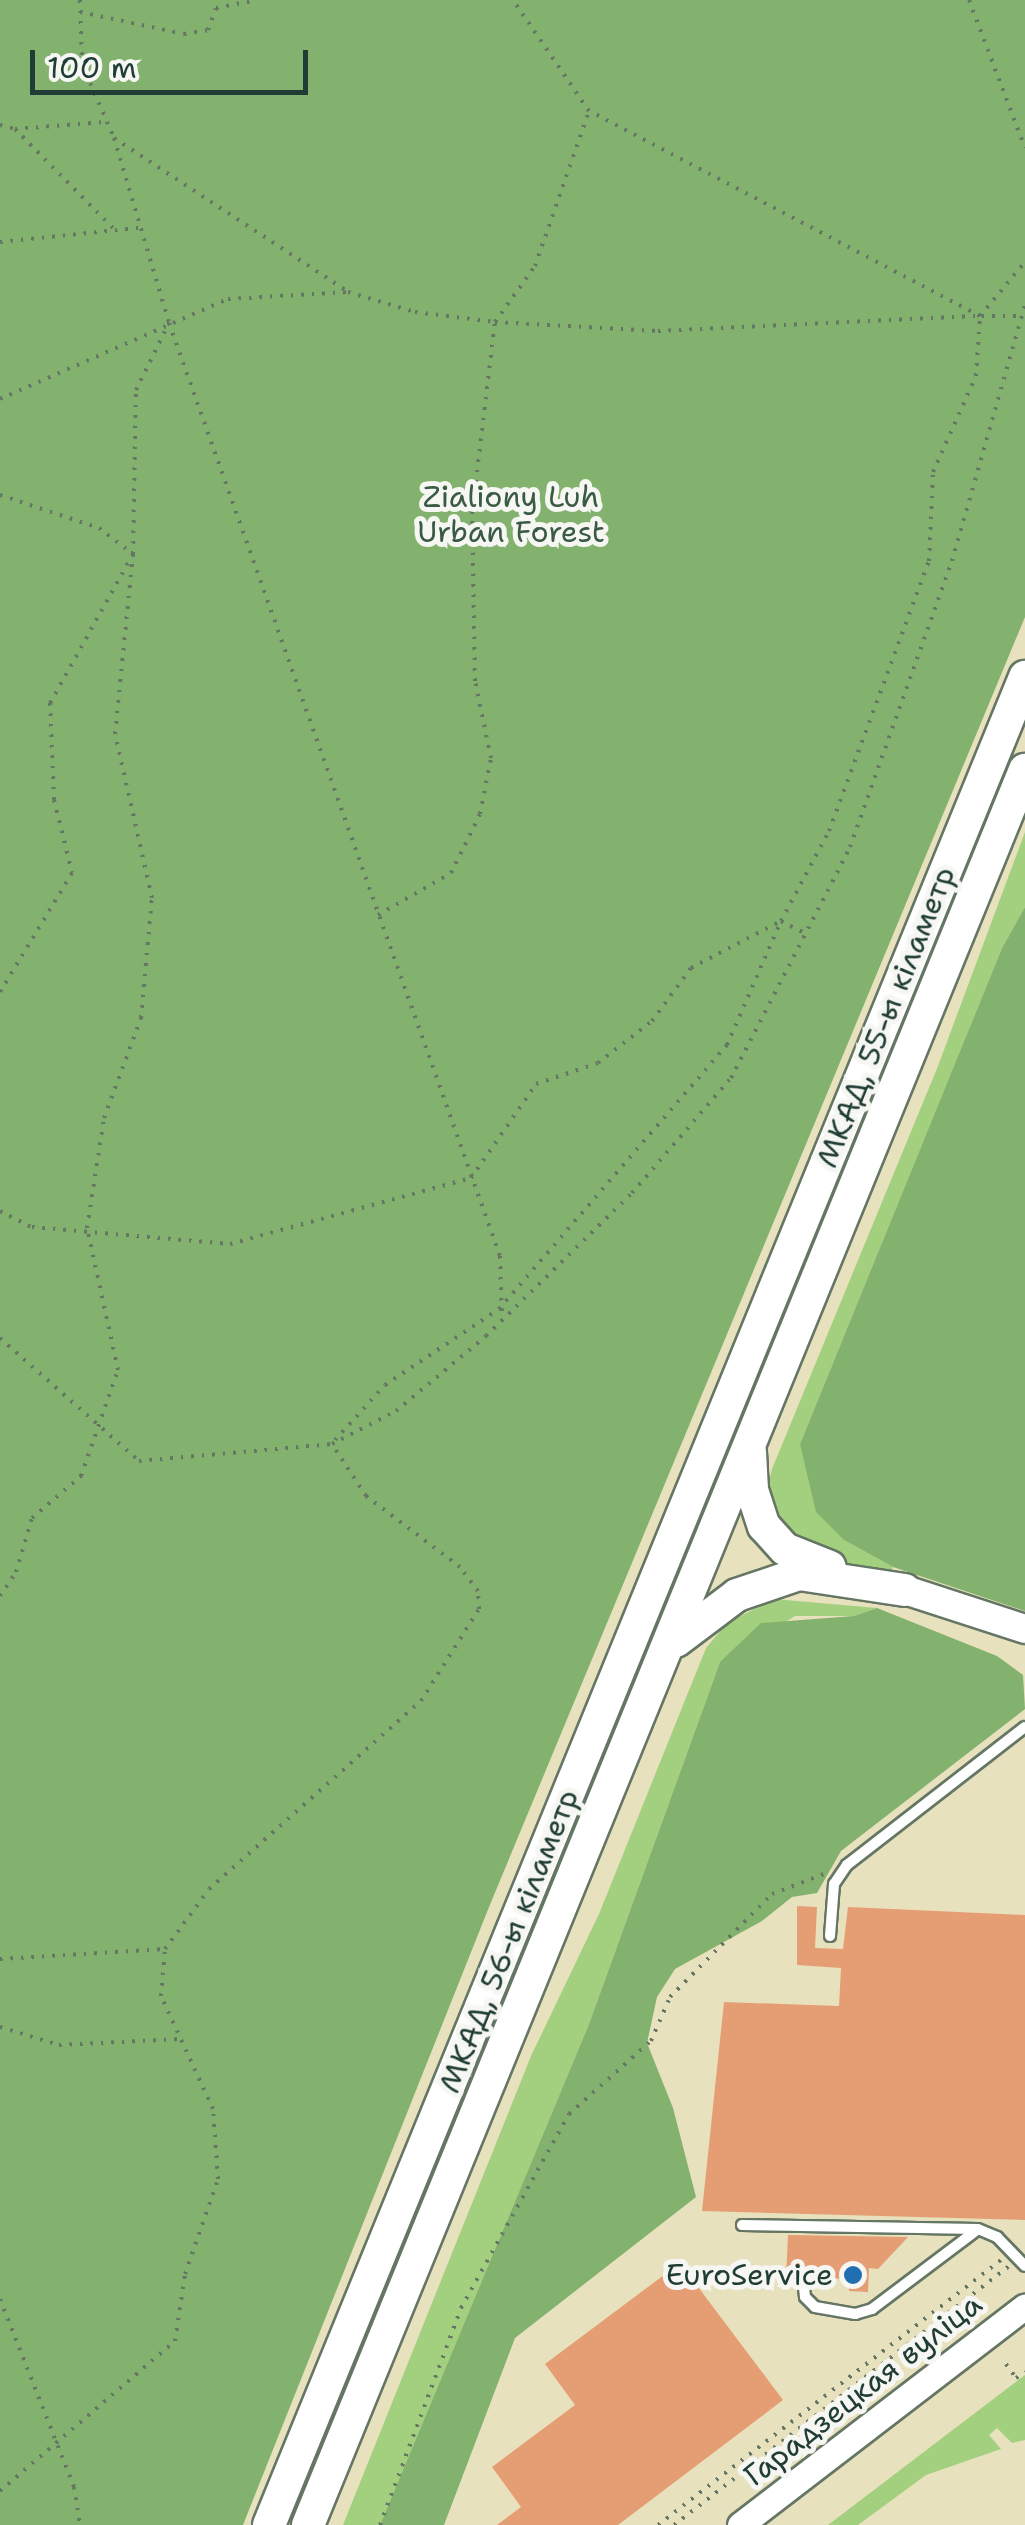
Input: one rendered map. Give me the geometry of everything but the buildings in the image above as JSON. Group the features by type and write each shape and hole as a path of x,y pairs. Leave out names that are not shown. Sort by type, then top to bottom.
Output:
{"highway":[{"name":"МКАД, 55-ы кіламетр","path":"747,1357 1025,677"},
{"name":"МКАД, 55-ы кіламетр","path":"780,1373 1025,770"},
{"name":"МКАД, 56-ы кіламетр","path":"269,2525 747,1357"},
{"name":"МКАД, 56-ы кіламетр","path":"308,2525 780,1373"},
{"path":"750,1444 752,1490 764,1526 786,1549 807,1562 905,1590"},
{"path":"670,1647 737,1595 800,1574 905,1590"}],"main road":[{"path":"905,1590 1025,1629"}],"street":[{"name":"Гарадзецкая вуліца","path":"740,2525 1025,2306"}],"lane":[{"path":"830,1936 834,1884 847,1865 1025,1727"},
{"path":"742,2225 804,2232 978,2229 1018,2259"},
{"path":"803,2278 805,2297 815,2306 844,2313 872,2309 978,2229"}],"path":[{"path":"80,0 82,64 114,138 169,323 500,1256 499,1309 503,1320"},
{"path":"80,12 184,34 208,30 216,8 257,0"},
{"path":"513,0 589,111 980,316"},
{"path":"968,0 1025,148"},
{"path":"378,916 450,873 480,814 491,758 475,681 472,514 495,322 535,266 589,111"},
{"path":"0,125 15,129 107,122"},
{"path":"15,129 117,232"},
{"path":"114,138 348,292 415,312 495,322 658,332 1018,316"},
{"path":"0,242 139,228"},
{"path":"332,1444 385,1385 499,1309 727,1045 781,921 829,832 928,561 933,472 976,376 980,316 1025,262"},
{"path":"0,399 228,300 348,292"},
{"path":"0,1338 139,1461 332,1444 396,1410 503,1320 632,1193 730,1078 850,846 952,561 1018,316 1025,304"},
{"path":"0,1596 16,1572 32,1518 81,1476 103,1426 118,1370 94,1283 87,1228 104,1118 140,1018 152,898 115,734 133,554 136,390 169,323"},
{"path":"0,495 99,528 133,554"},
{"path":"0,992 72,873 54,800 50,704 133,554"},
{"path":"781,921 803,932"},
{"path":"0,1211 32,1227 87,1228 230,1244 471,1178 536,1084 598,1063 652,1021 691,968 781,921"},
{"path":"0,2491 58,2447 174,2341 186,2274 218,2179 213,2109 161,1996 165,1949 209,1889 421,1701 479,1610 478,1591 460,1567 366,1496 332,1444"},
{"path":"380,2525 461,2308 570,2114 651,2041 670,1997 772,1894 847,1865"},
{"path":"0,1959 165,1949"},
{"path":"0,2027 59,2046 181,2039"},
{"path":"658,2525 954,2294 1018,2259"},
{"path":"674,2525 1018,2259"},
{"path":"954,2294 961,2302"},
{"path":"0,2299 58,2447 80,2525"},
{"path":"1006,2364 1016,2378 1025,2372"}],"green space":[{"name":"Zialiony Luh Urban Forest","path":"0,0 1025,0 1025,617 489,1907 243,2525 0,2525"},
{"path":"1025,832 1025,907 1002,948 800,1444 844,1540 893,1567 891,1574 797,1551 765,1497 772,1469 938,1066"},
{"path":"1025,907 1025,1611 893,1567 844,1540 816,1512 800,1444 1002,948"},
{"path":"774,1599 877,1608 854,1616 795,1616 720,1662 589,2024 380,2525 343,2525 531,2056 599,1914 706,1648 727,1623"},
{"path":"877,1608 997,1656 1023,1675 1025,1709 841,1851 817,1893 792,1897 762,1921 675,1969 657,1997 647,2043 673,2108 696,2197 515,2338 444,2525 380,2525 589,2024 720,1662 761,1623 854,1616"},
{"path":"1025,2375 1025,2440 1012,2443 997,2428 989,2435 1001,2449 926,2475 858,2525 828,2525"}],"place":[{"name":"EuroService","path":"853,2275"}]}
